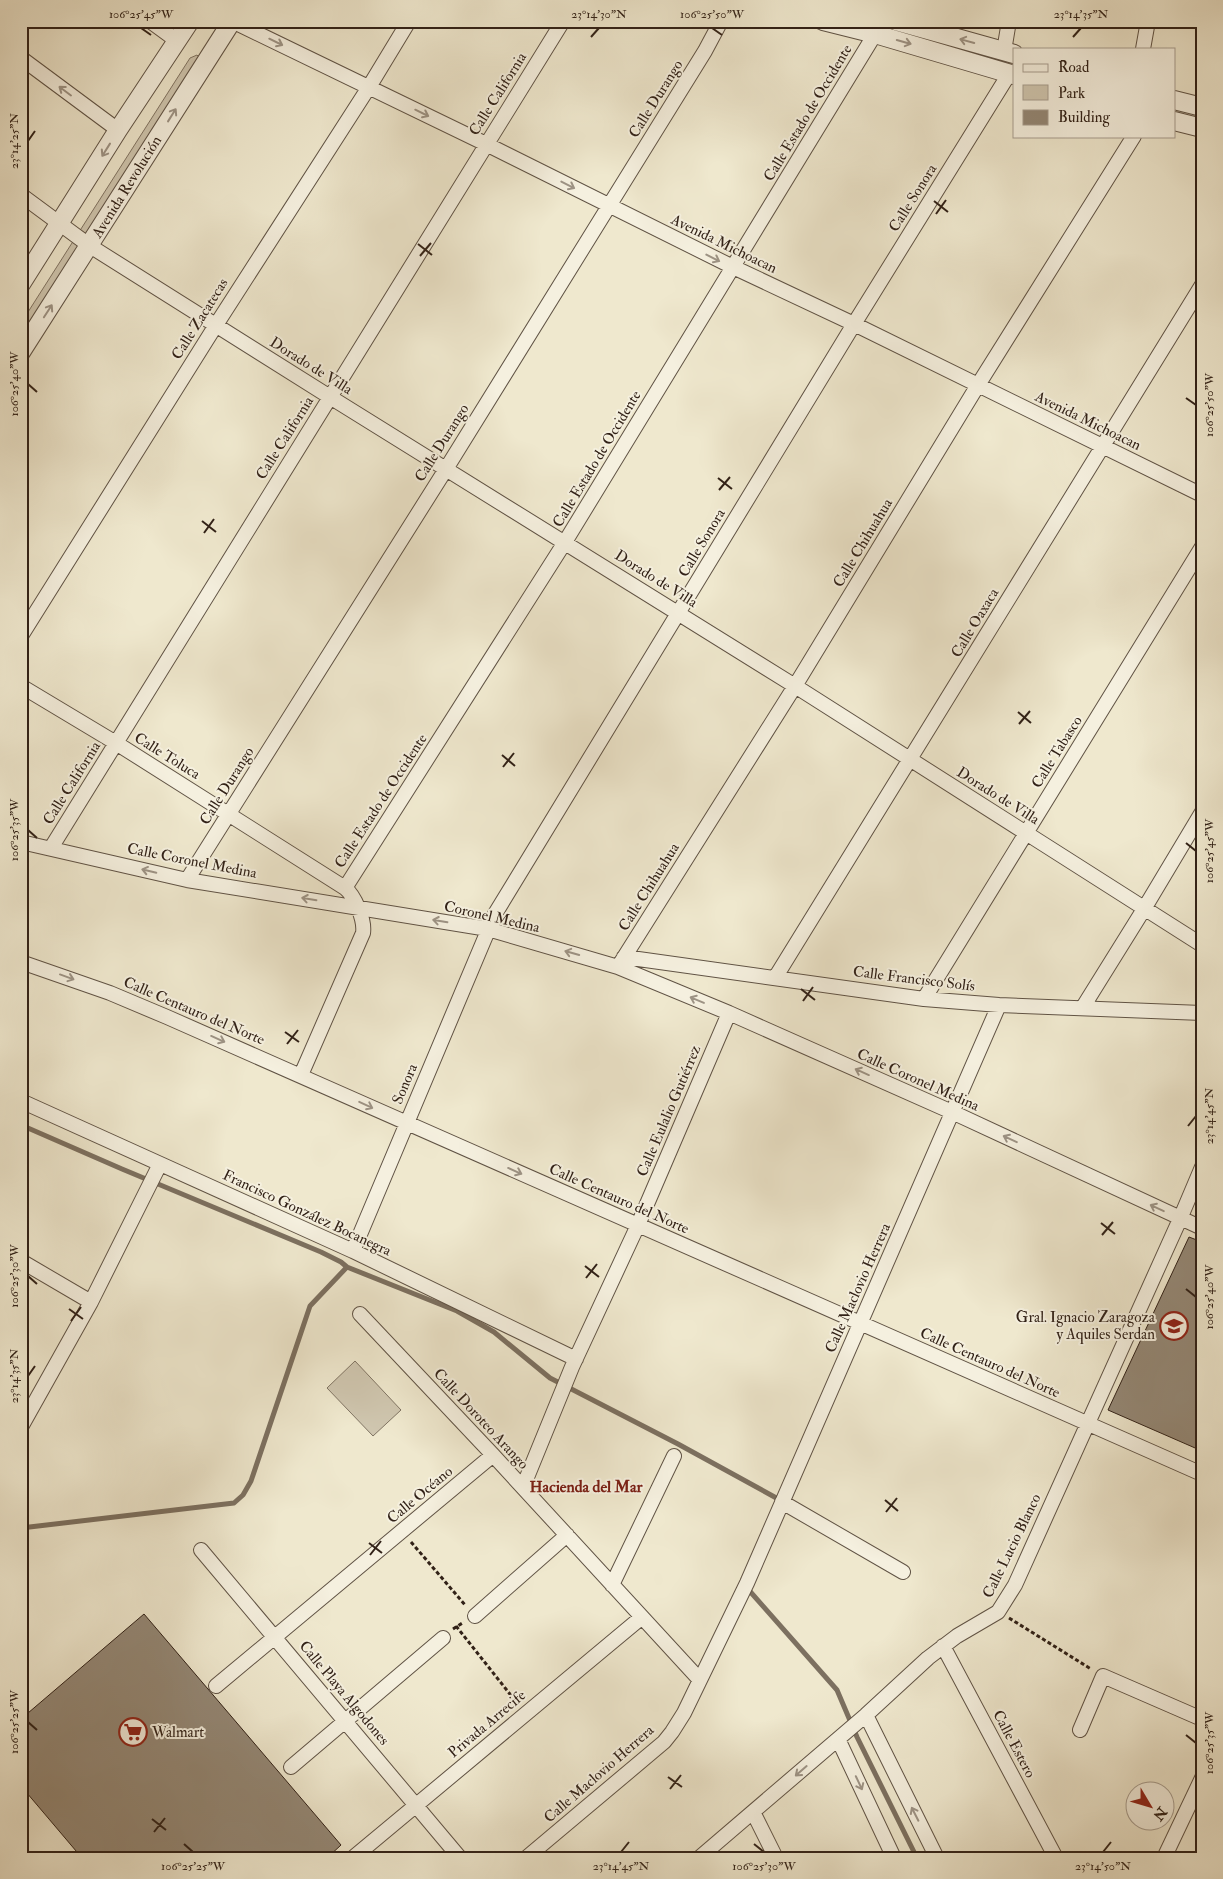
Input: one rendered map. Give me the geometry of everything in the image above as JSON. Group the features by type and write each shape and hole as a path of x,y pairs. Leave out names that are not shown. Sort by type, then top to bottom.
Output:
{"street":[{"path":"150,21 176,40"},
{"path":"21,284 118,130 190,21"},
{"name":"Avenida Michoacan","path":"232,21 1202,495"},
{"name":"Avenida Revolución","path":"21,352 232,21"},
{"name":"Calle Zacatecas","path":"21,636 216,324 369,87 409,21"},
{"name":"Calle California","path":"51,848 563,21"},
{"name":"Calle Durango","path":"187,880 446,469 705,51 721,21"},
{"path":"822,21 873,28 1012,74"},
{"path":"896,21 1009,52 1008,21"},
{"path":"1143,48 1148,21"},
{"name":"Calle Estado de Occidente","path":"301,1075 362,933 363,921 349,891 345,888 565,542 733,267 873,28"},
{"path":"21,58 118,130"},
{"name":"Calle Sonora","path":"488,929 506,895 854,324 1012,74"},
{"path":"1176,100 1202,107"},
{"path":"1176,122 1202,128"},
{"name":"Calle Chihuahua","path":"621,962 795,686 978,385 1133,138"},
{"name":"Dorado de Villa","path":"21,196 90,246 679,613 1202,945"},
{"name":"Calle Oaxaca","path":"775,978 1202,285"},
{"name":"Calle Tabasco","path":"924,999 1202,547"},
{"name":"Calle Toluca","path":"21,686 116,743 345,888"},
{"path":"1082,1007 1202,812"},
{"name":"Calle Coronel Medina","path":"21,842 187,880 357,907"},
{"name":"Coronel Medina","path":"357,907 488,929 621,962"},
{"name":"Sonora","path":"353,1251 488,929"},
{"name":"Calle Centauro del Norte","path":"21,962 110,993 301,1075 406,1124 1202,1474"},
{"name":"Calle Francisco Solís","path":"621,962 775,978 924,999 999,1005 1202,1013"},
{"name":"Calle Coronel Medina","path":"621,962 1202,1228"},
{"name":"Calle Maclovio Herrera","path":"526,1858 664,1742 679,1722 747,1583 999,1005"},
{"name":"Calle Eulalio Gutiérrez","path":"523,1487 574,1363 638,1225 729,1013"},
{"name":"Francisco González Bocanegra","path":"21,1102 158,1170 353,1251 574,1363"},
{"name":"Calle Lucio Blanco","path":"698,1858 866,1716 943,1646 998,1612 1015,1585 1202,1167"},
{"path":"21,1427 91,1302 158,1170"},
{"path":"21,1261 91,1302"},
{"name":"Calle Doroteo Arango","path":"360,1314 523,1487 699,1679"},
{"name":"Calle Océano","path":"216,1686 493,1455"},
{"path":"612,1585 674,1456"},
{"path":"782,1502 903,1572"},
{"path":"475,1616 567,1535"},
{"name":"Calle Playa Algodones","path":"202,1550 460,1858"},
{"name":"Privada Arrecife","path":"354,1857 642,1617"},
{"path":"291,1767 443,1638"},
{"name":"Calle Estero","path":"943,1646 1056,1858"},
{"path":"1080,1730 1103,1676 1202,1719"},
{"path":"866,1716 937,1858"},
{"path":"838,1739 894,1858"},
{"path":"1164,1858 1202,1778"},
{"path":"753,1812 776,1858"}],"path":[{"path":"402,1531 475,1616 456,1626 443,1638"},
{"path":"998,1612 1103,1676"},
{"path":"456,1626 526,1713"}],"green space":[{"path":"197,55 200,58 21,347 21,323 190,58"},
{"path":"355,1361 401,1410 373,1436 327,1388"}],"building":[{"name":"Gral. Ignacio Zaragoza y Aquiles Serdan","path":"1189,1237 1202,1242 1202,1451 1108,1410"},
{"name":"Walmart","path":"144,1614 341,1845 327,1858 82,1858 21,1786 21,1719"}],"waterway":[{"path":"21,1125 321,1252 347,1267"},
{"path":"21,1528 234,1503 243,1495 251,1481 310,1306 347,1267 457,1311 494,1332 550,1378 678,1444 780,1500 779,1502"},
{"path":"747,1588 837,1690 857,1737 917,1858"}],"place":[{"name":"Gral. Ignacio Zaragoza y Aquiles Serdan","path":"1174,1326"},
{"name":"Walmart","path":"133,1732"}],"district":[{"name":"Hacienda del Mar","path":"586,1487"}]}
